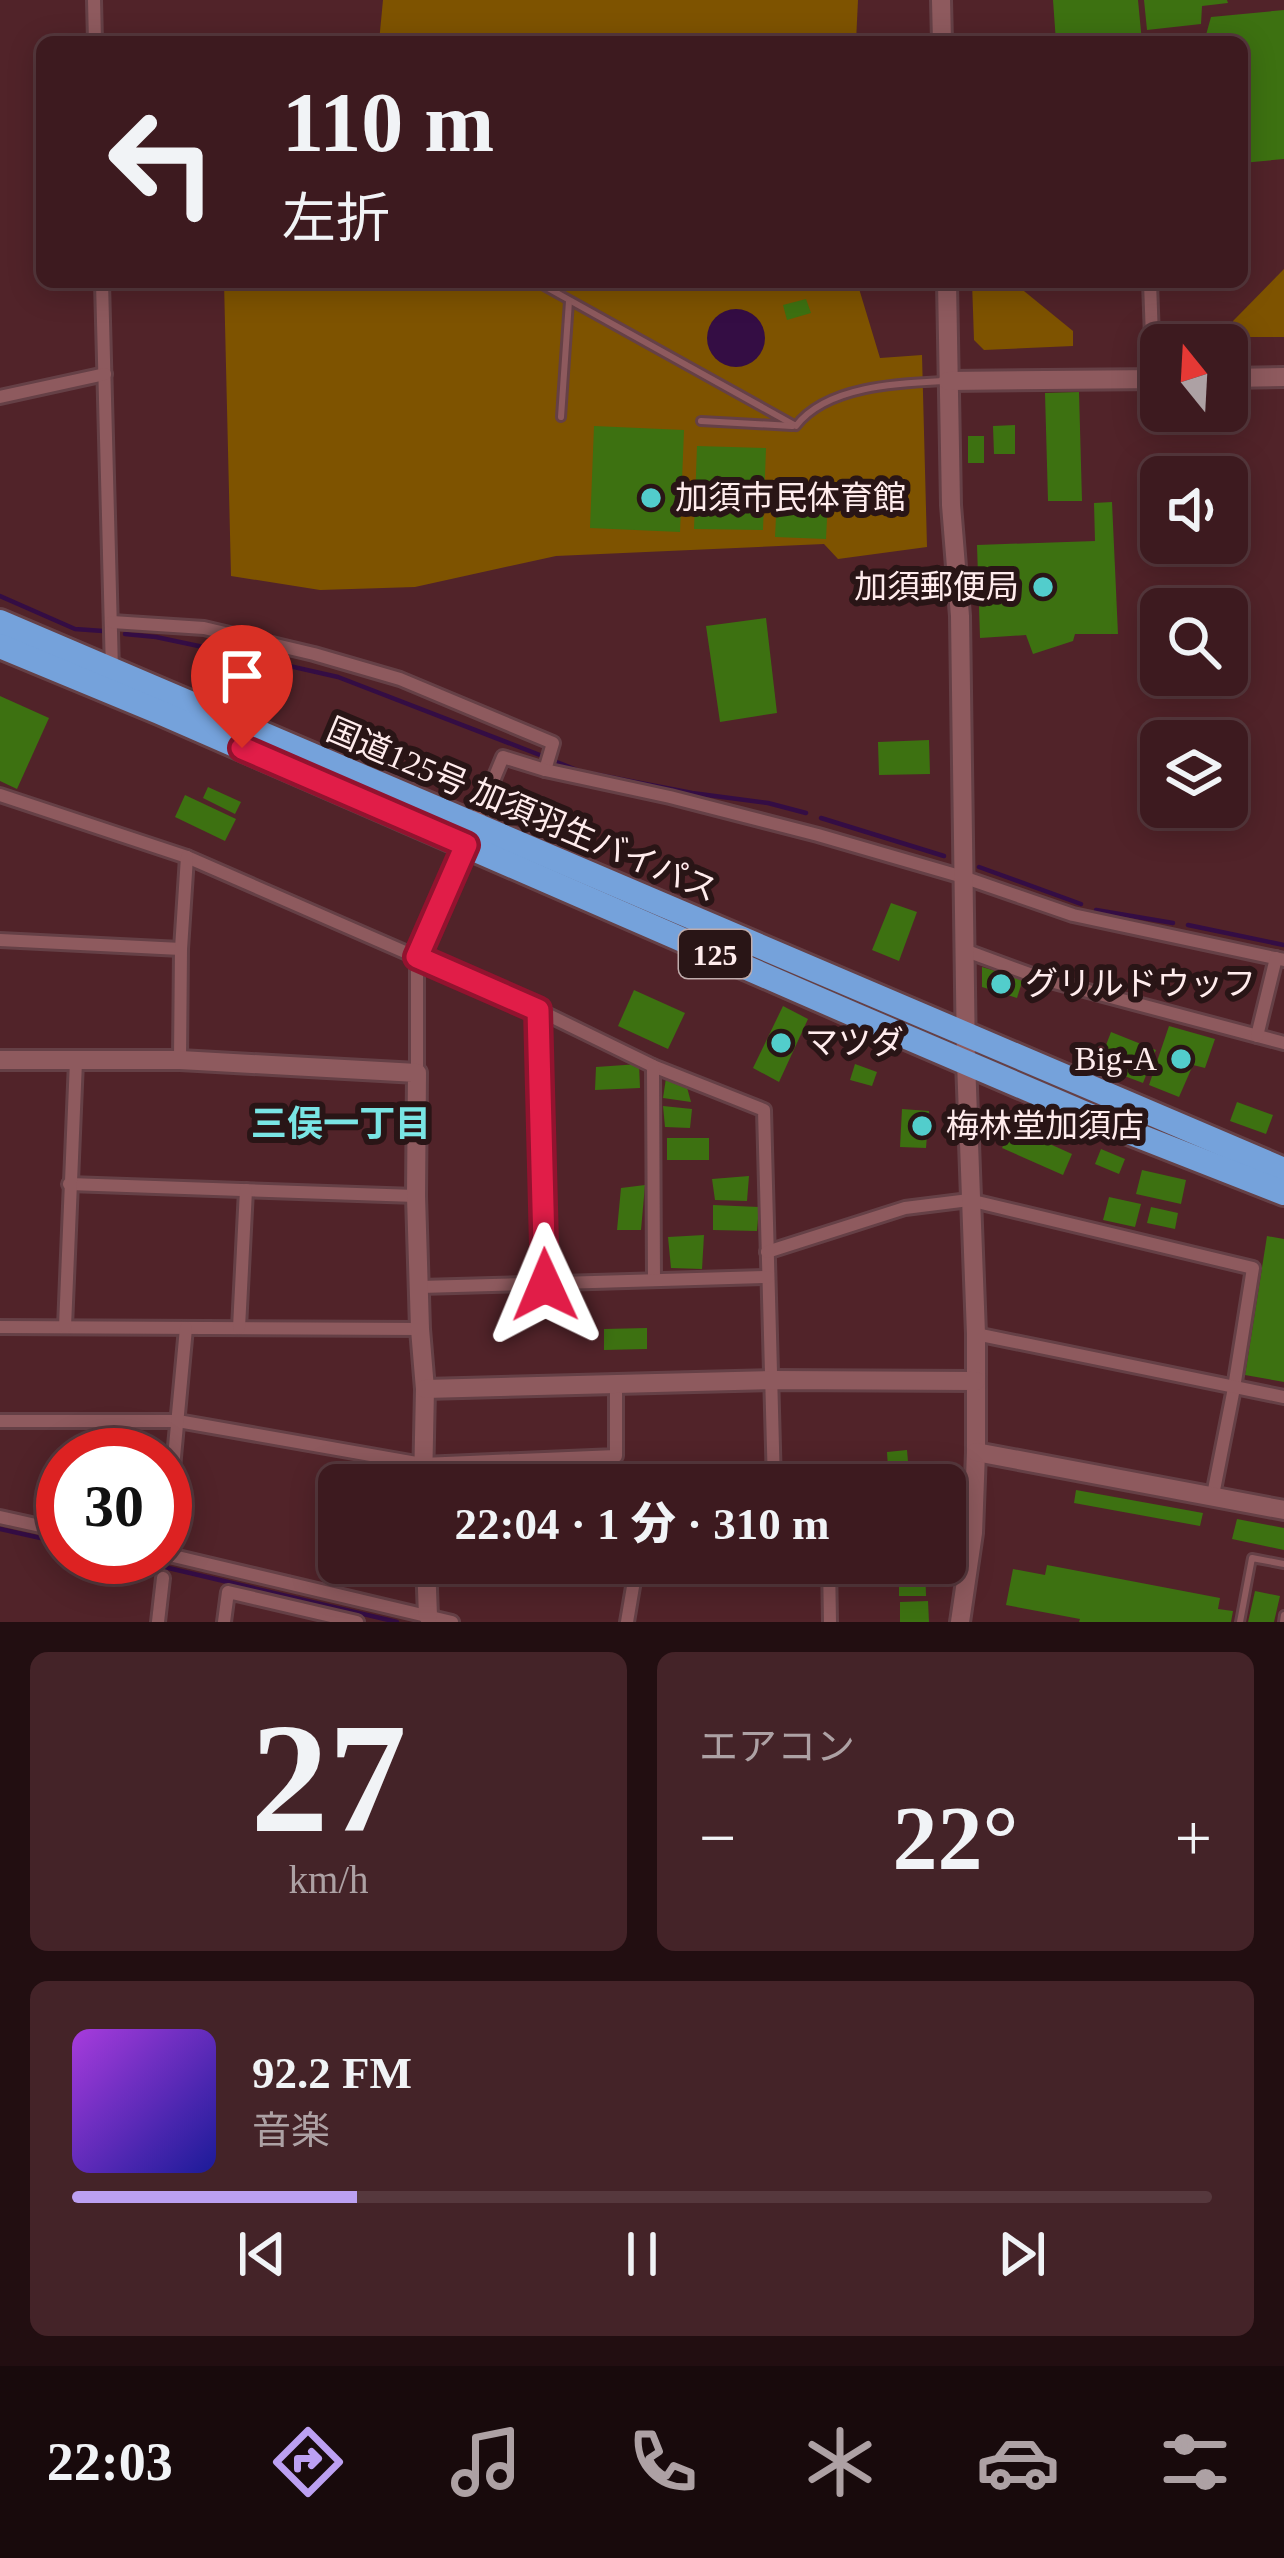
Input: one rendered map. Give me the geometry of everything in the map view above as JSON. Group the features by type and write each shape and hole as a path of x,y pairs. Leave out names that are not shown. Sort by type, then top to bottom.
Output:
{"highway":[{"name":"国道125号 加須羽生バイパス","path":"0,622 854,1016 1284,1192"},
{"name":"国道125号 加須羽生バイパス","path":"0,646 965,1035 1284,1170"}],"street":[{"path":"94,0 95,36"},
{"path":"941,0 942,36"},
{"path":"103,288 112,671"},
{"path":"946,288 951,505 960,616 965,1035 976,1334 973,1533 960,1622"},
{"path":"1150,288 1152,324"},
{"path":"0,397 105,374"},
{"path":"1248,378 1284,377"},
{"path":"948,381 1140,379"},
{"path":"112,629 204,628 400,679 553,743 548,760"},
{"path":"422,1463 425,1389 416,1196 417,957 503,757 548,760 776,824 963,867 1073,915 1280,959 1258,1036"},
{"path":"0,795 187,857 538,1010 653,1066 764,1110 774,1464"},
{"path":"180,1060 187,857"},
{"path":"0,940 181,949"},
{"path":"964,950 1043,979 1284,1043"},
{"path":"538,1010 545,1285"},
{"path":"0,1060 180,1060 417,1073"},
{"path":"65,1327 76,1061"},
{"path":"653,1066 654,1280"},
{"path":"69,1184 416,1196"},
{"path":"239,1328 246,1190"},
{"path":"766,1252 904,1208 969,1200 1253,1268 1213,1495"},
{"path":"420,1287 768,1277"},
{"path":"0,1327 420,1329"},
{"path":"177,1428 186,1328"},
{"path":"976,1334 1284,1397"},
{"path":"425,1389 772,1380 976,1381"},
{"path":"0,1421 178,1421 422,1463 616,1456 616,1383"},
{"path":"976,1452 1284,1510"},
{"path":"0,1516 36,1525"},
{"path":"966,1534 973,1533"},
{"path":"192,1561 452,1622"},
{"path":"158,1622 163,1584"},
{"path":"427,1584 428,1619"},
{"path":"627,1622 633,1584"},
{"path":"829,1584 830,1622"},
{"path":"224,1622 228,1592 357,1622"}],"lane":[{"path":"549,288 796,426"},
{"path":"561,417 570,299"},
{"path":"796,426 827,404 877,385 948,381"},
{"path":"701,421 796,426"},
{"path":"1240,1622 1252,1558 1284,1564"}],"shaded area":[{"path":"383,0 858,0 856,36 380,36"},
{"path":"1284,269 1284,337 1248,337 1248,324 1233,321"},
{"path":"224,288 859,288 880,358 922,355 927,547 838,559 824,544 556,556 415,587 320,590 231,576"},
{"path":"972,288 1020,288 1073,331 1073,346 984,350 974,340"},
{"path":"736,309 757,317 765,338 757,359 736,367 715,359 707,338 715,317"}],"building":[{"path":"1053,0 1138,0 1141,36 1056,36"},
{"path":"1144,0 1228,3 1202,6 1201,24 1147,30"},
{"path":"1284,10 1284,159 1248,162 1248,36 1206,36 1211,17"},
{"path":"806,299 811,313 787,320 783,305"},
{"path":"1079,392 1082,501 1048,501 1045,393"},
{"path":"1015,425 1015,454 994,454 993,426"},
{"path":"594,426 684,430 680,532 590,528"},
{"path":"968,436 984,436 984,463 968,463"},
{"path":"697,446 766,448 763,530 694,529"},
{"path":"777,497 828,499 826,539 775,537"},
{"path":"1112,502 1118,634 1075,634 1073,641 1033,654 1026,635 980,638 977,545 1095,541 1094,503"},
{"path":"766,618 777,713 720,722 706,626"},
{"path":"0,696 49,718 17,789 0,781"},
{"path":"929,740 930,774 879,775 878,742"},
{"path":"208,787 241,802 235,814 203,798"},
{"path":"185,795 236,819 225,841 175,817"},
{"path":"891,903 917,912 899,961 872,950"},
{"path":"982,967 1023,979 1017,998 982,987"},
{"path":"634,990 685,1013 668,1049 618,1026"},
{"name":"マツダ","path":"783,1006 808,1019 779,1082 753,1068"},
{"path":"1169,1026 1215,1039 1205,1068 1193,1065 1179,1097 1149,1085"},
{"path":"1111,1032 1156,1050 1143,1083 1098,1066"},
{"path":"639,1064 640,1088 595,1090 596,1067"},
{"path":"855,1064 877,1072 872,1086 850,1080"},
{"path":"666,1078 685,1080 691,1102 663,1098"},
{"path":"1237,1102 1273,1115 1266,1134 1230,1121"},
{"path":"663,1106 692,1109 690,1128 665,1127"},
{"path":"902,1109 929,1111 926,1148 900,1147"},
{"path":"1012,1127 1072,1154 1063,1175 1002,1148"},
{"path":"667,1138 709,1138 709,1160 667,1160"},
{"path":"1101,1149 1125,1159 1119,1174 1095,1164"},
{"path":"1142,1170 1186,1180 1181,1204 1136,1194"},
{"path":"749,1176 747,1201 715,1200 712,1179"},
{"path":"645,1185 641,1230 617,1230 621,1188"},
{"path":"1109,1197 1141,1204 1135,1227 1103,1220"},
{"path":"713,1205 759,1207 757,1231 713,1230"},
{"path":"1151,1207 1178,1213 1175,1229 1147,1223"},
{"path":"704,1235 702,1269 671,1268 668,1237"},
{"path":"1267,1236 1284,1239 1284,1382 1245,1375"},
{"path":"647,1328 647,1349 604,1350 604,1329"},
{"path":"907,1450 908,1464 888,1464 887,1452"},
{"path":"1076,1490 1203,1513 1200,1526 1074,1503"},
{"path":"1237,1519 1284,1528 1284,1550 1232,1539"},
{"path":"1047,1565 1220,1598 1218,1609 1233,1611 1231,1622 1079,1622 1006,1605 1013,1569 1045,1575"},
{"path":"899,1584 926,1584 926,1596 899,1596"},
{"path":"1255,1591 1280,1596 1274,1622 1248,1622"},
{"path":"928,1601 929,1622 900,1622 900,1602"}],"waterway":[{"path":"0,596 75,629 103,631"},
{"path":"125,634 227,652"},
{"path":"236,654 338,677 545,757"},
{"path":"554,761 582,772"},
{"path":"594,774 806,813"},
{"path":"821,818 944,856"},
{"path":"979,867 1081,904"},
{"path":"1096,910 1173,923"},
{"path":"1188,925 1284,945"},
{"path":"0,1529 36,1537"},
{"path":"192,1574 397,1622"}],"place":[{"name":"加須市民体育館","path":"651,498"},
{"name":"加須郵便局","path":"1043,587"},
{"name":"グリルドウッフ","path":"1001,984"},
{"name":"マツダ","path":"781,1043"},
{"name":"Big-A","path":"1181,1059"},
{"name":"梅林堂加須店","path":"922,1126"}],"district":[{"name":"三俣一丁目","path":"341,1124"}],"route":[{"path":"242,748 466,845 417,957 538,1010 545,1285"}]}
